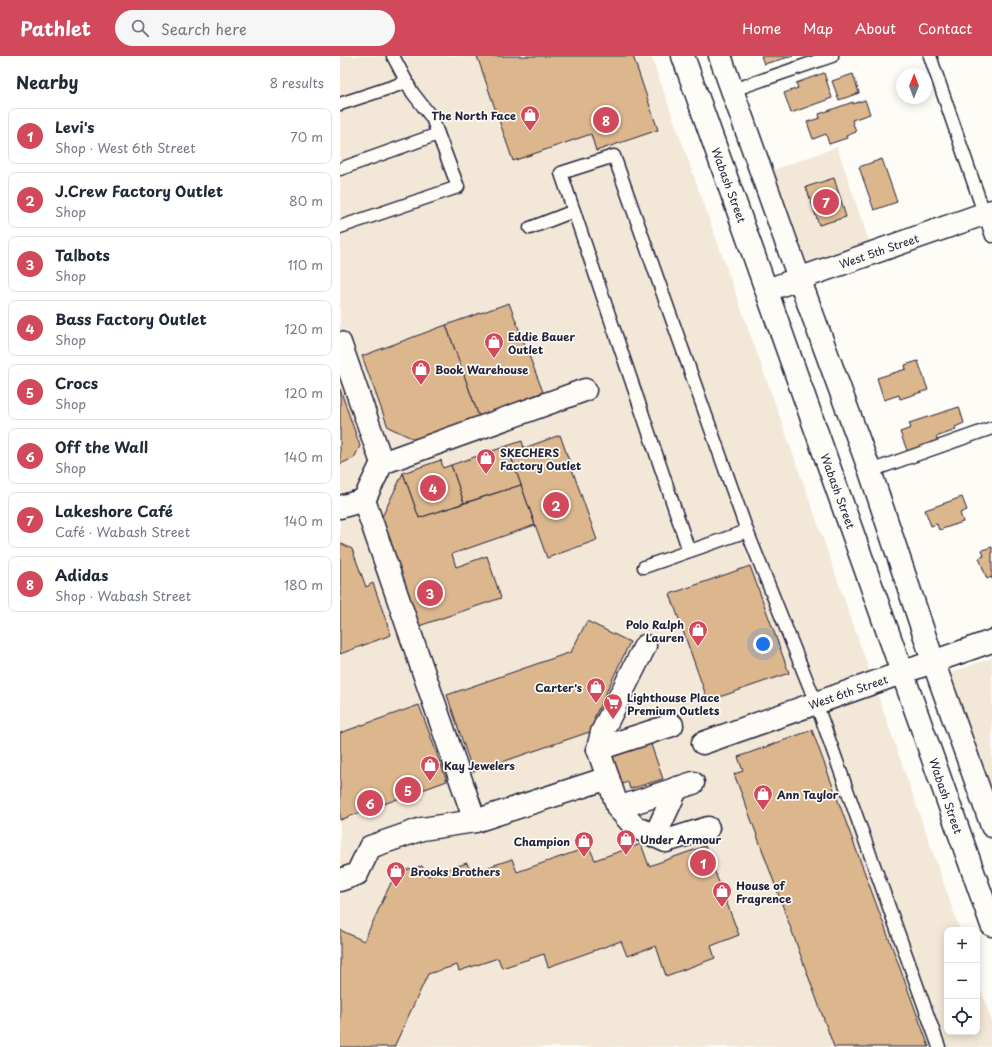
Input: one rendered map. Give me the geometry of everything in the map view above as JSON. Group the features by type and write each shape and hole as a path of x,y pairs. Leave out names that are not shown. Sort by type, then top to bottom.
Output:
{"street":[{"name":"Wabash Street","path":"683,56 992,925"},
{"path":"720,56 870,471 933,661 991,818"},
{"name":"West 5th Street","path":"766,290 988,213"},
{"path":"340,343 382,463"},
{"path":"476,821 364,500 382,463 585,390"},
{"path":"340,507 364,500"},
{"name":"West 6th Street","path":"703,743 992,641"},
{"path":"645,646 602,732 598,749 618,808 635,827 666,841 708,828"},
{"path":"598,749 672,725"},
{"path":"340,880 357,874 370,847 422,829 476,821 608,778"},
{"path":"618,808 685,786 655,836"}],"lane":[{"path":"340,227 458,187 432,118 412,92 393,56"},
{"path":"733,90 832,56"},
{"path":"930,56 988,213 992,236"},
{"path":"340,104 407,82"},
{"path":"340,169 438,134"},
{"path":"690,551 561,173 614,156 747,530 816,703 939,1047"},
{"path":"530,228 574,211"},
{"path":"870,471 992,428"},
{"path":"644,567 747,530"}],"shaded area":[{"name":"Lighthouse Place Premium Outlets","path":"340,56 651,56 813,510 959,927 944,927 944,1035 980,1035 980,988 992,1022 992,1047 340,1047"},
{"path":"837,147 870,244 809,267 773,170"},
{"path":"992,658 992,792 947,674"}],"building":[{"path":"477,56 633,56 658,130 596,151 591,134 513,161"},
{"path":"761,56 793,56 764,64"},
{"path":"824,73 832,98 791,113 784,93 798,88 796,83"},
{"path":"853,74 859,93 839,100 832,81"},
{"path":"865,100 870,114 852,120 856,132 846,136 847,138 829,144 826,134 813,139 807,122 820,118 819,114 853,102 853,104"},
{"path":"882,159 897,202 874,210 859,167"},
{"path":"834,178 846,217 819,225 806,187"},
{"name":"Eddie Bauer Outlet","path":"509,303 543,392 479,417 446,325"},
{"name":"Book Warehouse","path":"446,325 479,417 416,440 388,427 362,356"},
{"path":"918,361 928,390 900,399 899,395 884,400 877,378 906,369 905,365"},
{"path":"340,389 360,446 354,458 340,464"},
{"path":"959,407 964,423 955,427 956,430 936,437 939,443 908,453 900,432 911,428 909,423"},
{"path":"560,435 597,540 547,558 507,446 522,441 524,448"},
{"name":"SKECHERS Factory Outlet","path":"507,446 521,485 464,503 451,465"},
{"path":"441,460 443,468 451,465 464,503 419,518 403,473"},
{"path":"403,473 419,518 521,485 535,525 452,554 456,567 487,556 501,598 419,626 381,519"},
{"path":"962,497 967,510 960,513 963,522 939,530 937,524 931,526 925,510"},
{"path":"340,543 352,549 366,587 373,583 391,635 340,654"},
{"path":"992,547 992,579 991,577 987,579 979,558 984,556 982,550"},
{"path":"750,566 789,673 708,701 670,594"},
{"path":"587,621 630,642 594,718 598,729 473,772 447,695 571,652"},
{"path":"419,705 447,781 340,820 340,733"},
{"path":"812,730 929,1047 834,1047 734,774 743,771 738,757"},
{"path":"648,736 663,779 630,789 628,782 619,785 607,750"},
{"path":"641,844 649,866 705,846 739,935 711,946 715,958 666,976 656,946 627,956 621,941 548,967 544,954 502,968 498,958 459,971 457,965 428,974 394,1047 340,1047 340,930 364,941 396,872 422,866 427,876 467,863 471,873 512,859 517,872 589,847 595,860"}],"place":[{"name":"Adidas","path":"606,120"},
{"name":"The North Face","path":"530,132"},
{"name":"Lakeshore Café","path":"826,202"},
{"name":"Eddie Bauer Outlet","path":"494,359"},
{"name":"Book Warehouse","path":"421,386"},
{"name":"SKECHERS Factory Outlet","path":"486,475"},
{"name":"Bass Factory Outlet","path":"433,488"},
{"name":"J.Crew Factory Outlet","path":"556,505"},
{"name":"Talbots","path":"430,593"},
{"name":"Polo Ralph Lauren","path":"698,647"},
{"name":"Carter's","path":"596,704"},
{"name":"Lighthouse Place Premium Outlets","path":"613,720"},
{"name":"Kay Jewelers","path":"430,782"},
{"name":"Crocs","path":"408,790"},
{"name":"Off the Wall","path":"370,803"},
{"name":"Ann Taylor","path":"763,811"},
{"name":"Under Armour","path":"626,856"},
{"name":"Champion","path":"584,858"},
{"name":"Levi's","path":"703,863"},
{"name":"Brooks Brothers","path":"396,888"},
{"name":"House of Fragrence","path":"722,908"}]}
